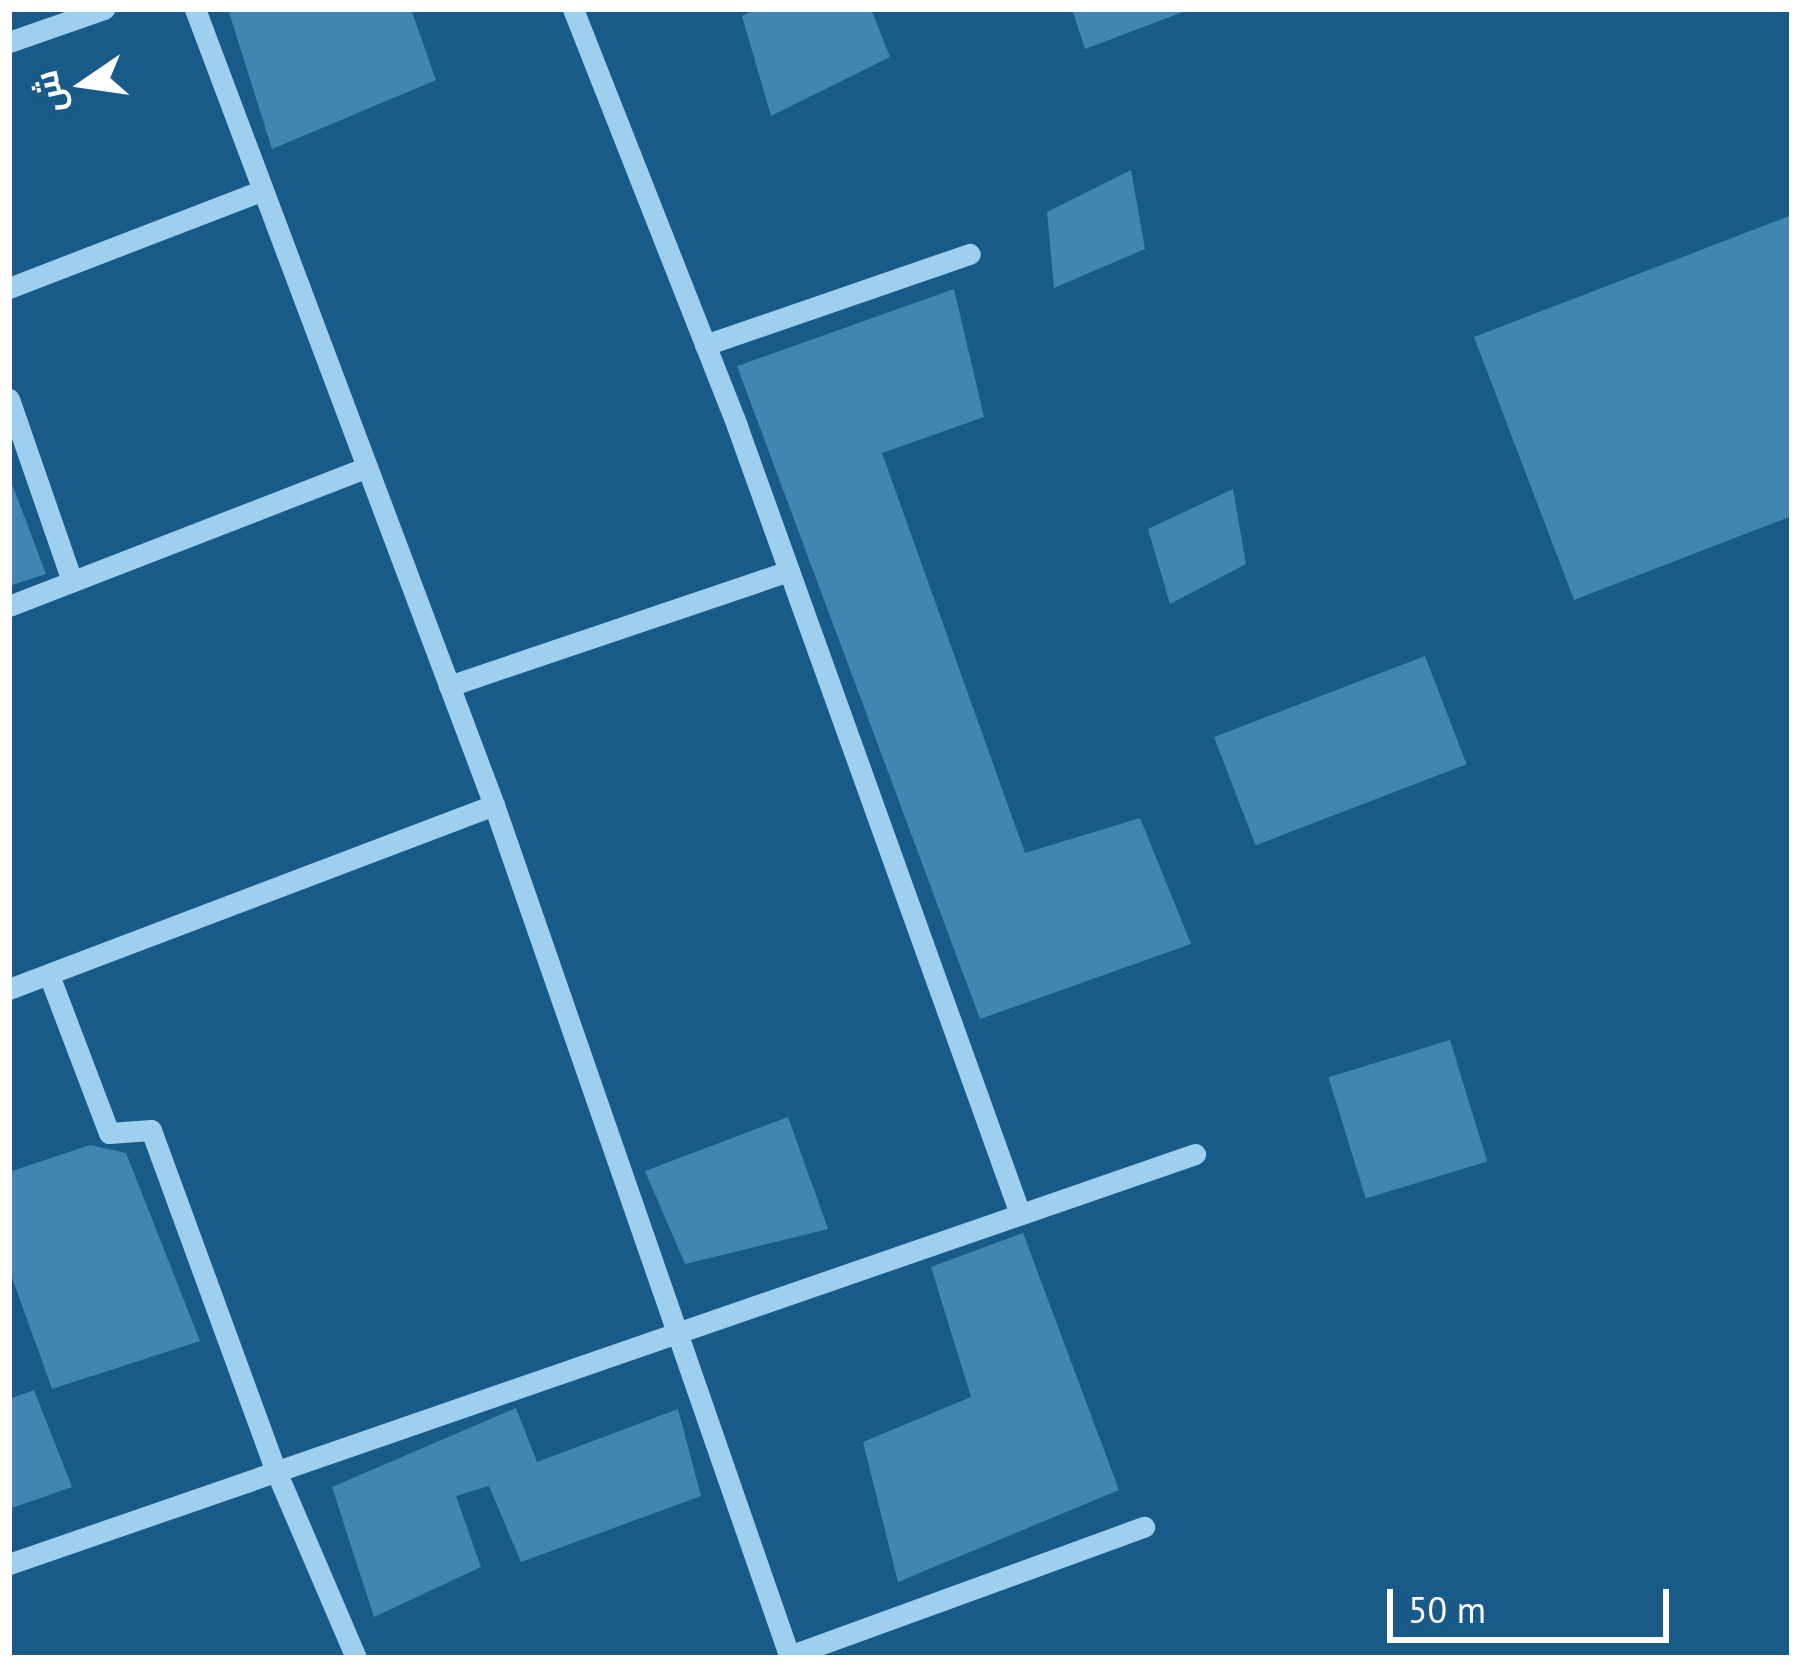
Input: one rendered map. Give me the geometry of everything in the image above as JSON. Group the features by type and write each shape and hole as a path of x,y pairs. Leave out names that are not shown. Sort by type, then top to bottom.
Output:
{"street":[{"path":"9,42 104,9"},
{"path":"195,9 494,805 790,1657 1144,1527"},
{"path":"573,9 789,571 1020,1214"},
{"path":"9,288 263,190"},
{"path":"705,345 970,254"},
{"path":"9,399 72,581"},
{"path":"9,606 367,467"},
{"path":"449,686 789,571"},
{"path":"9,989 494,805"},
{"path":"49,975 109,1133 152,1130 276,1471 356,1658"},
{"path":"9,1564 1195,1154"}],"building":[{"path":"228,9 411,9 436,80 272,149"},
{"path":"756,9 871,9 890,57 771,116 742,16"},
{"path":"1072,9 1191,9 1085,49"},
{"path":"1131,170 1145,249 1054,288 1047,212"},
{"path":"1792,215 1792,516 1574,600 1474,337"},
{"path":"954,289 984,417 882,453 1025,853 1140,818 1191,944 980,1019 737,366"},
{"path":"9,476 46,574 9,586"},
{"path":"1233,489 1246,564 1170,604 1148,529"},
{"path":"1425,656 1467,764 1256,845 1214,737"},
{"path":"1450,1040 1487,1161 1366,1199 1329,1077"},
{"path":"788,1117 828,1229 685,1264 645,1171"},
{"path":"90,1145 126,1153 200,1341 52,1389 9,1269 9,1172"},
{"path":"1023,1233 1119,1490 898,1582 863,1442 971,1397 931,1267"},
{"path":"34,1390 72,1487 9,1509 9,1399"},
{"path":"516,1408 537,1462 678,1409 701,1496 521,1562 489,1486 456,1496 481,1567 374,1617 332,1487"}]}
